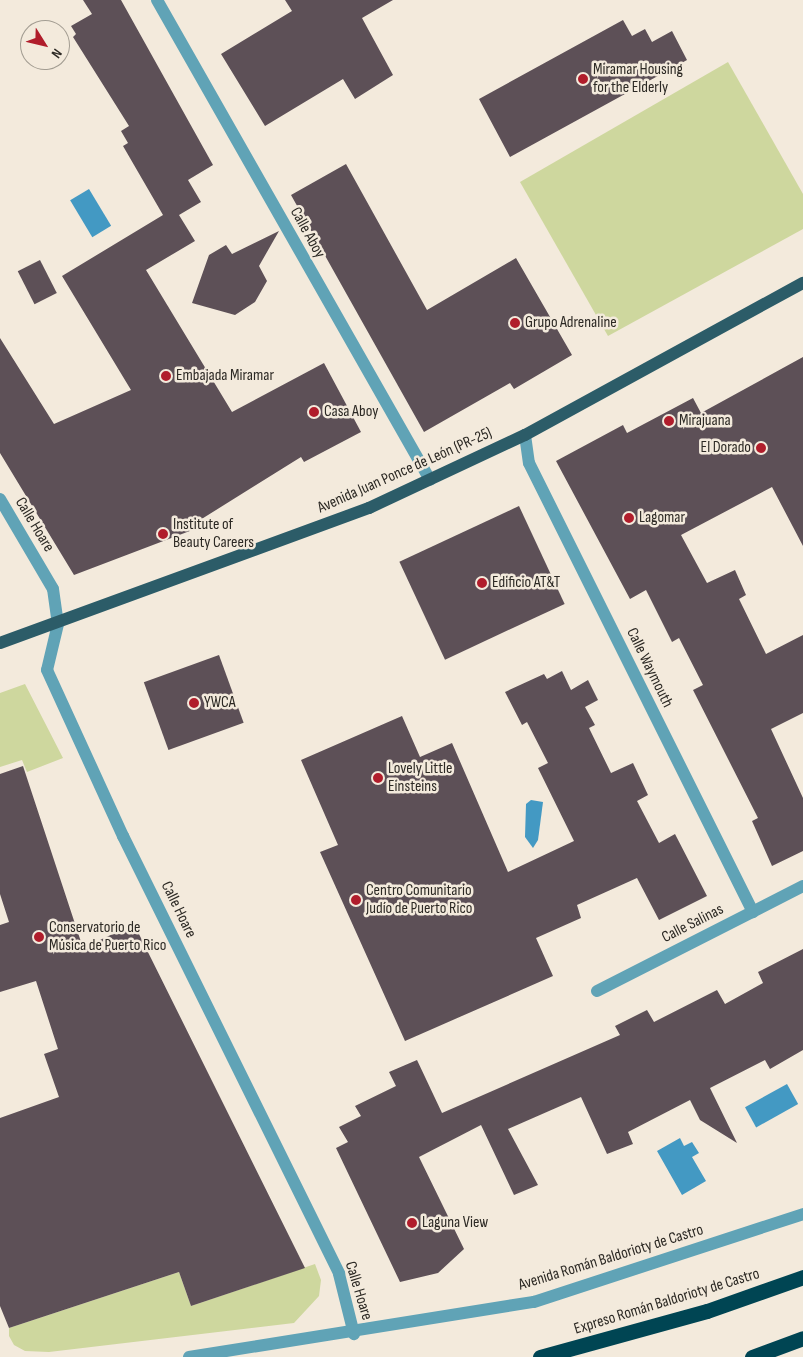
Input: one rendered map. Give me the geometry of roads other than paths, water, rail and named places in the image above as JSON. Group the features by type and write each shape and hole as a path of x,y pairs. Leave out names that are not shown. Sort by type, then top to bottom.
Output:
{"highway":[{"name":"Expreso Román Baldorioty de Castro","path":"540,1357 698,1314 803,1276"},
{"path":"752,1357 803,1338"}],"main road":[{"name":"Avenida Juan Ponce de León (PR-25)","path":"0,643 58,624 369,508 525,435 803,283"}],"street":[{"name":"Calle Aboy","path":"157,0 430,480"},
{"name":"Calle Waymouth","path":"525,435 529,463 752,912"},
{"name":"Calle Hoare","path":"0,499 53,588 58,624 47,670 124,836 339,1274 354,1334"},
{"name":"Calle Salinas","path":"597,991 803,886"},
{"name":"Avenida Román Baldorioty de Castro","path":"189,1357 354,1334 534,1302 803,1214"}],"water":[{"path":"89,189 111,226 92,237 70,200"},
{"path":"531,800 543,802 538,840 533,848 525,837 526,804"},
{"path":"787,1084 798,1104 756,1127 745,1107"},
{"path":"680,1138 684,1146 692,1142 699,1153 692,1157 706,1181 682,1195 657,1151"}],"place":[{"name":"Miramar Housing for the Elderly","path":"583,79"},
{"name":"Grupo Adrenaline","path":"515,323"},
{"name":"Embajada Miramar","path":"166,376"},
{"name":"Casa Aboy","path":"314,412"},
{"name":"Mirajuana","path":"669,421"},
{"name":"El Dorado","path":"761,448"},
{"name":"Lagomar","path":"629,518"},
{"name":"Institute of Beauty Careers","path":"163,534"},
{"name":"Edificio AT&T","path":"482,583"},
{"name":"YWCA","path":"194,703"},
{"name":"Lovely Little Einsteins","path":"378,778"},
{"name":"Centro Comunitario Judío de Puerto Rico","path":"356,900"},
{"name":"Conservatorio de Música de Puerto Rico","path":"39,937"},
{"name":"Laguna View","path":"412,1223"}]}
